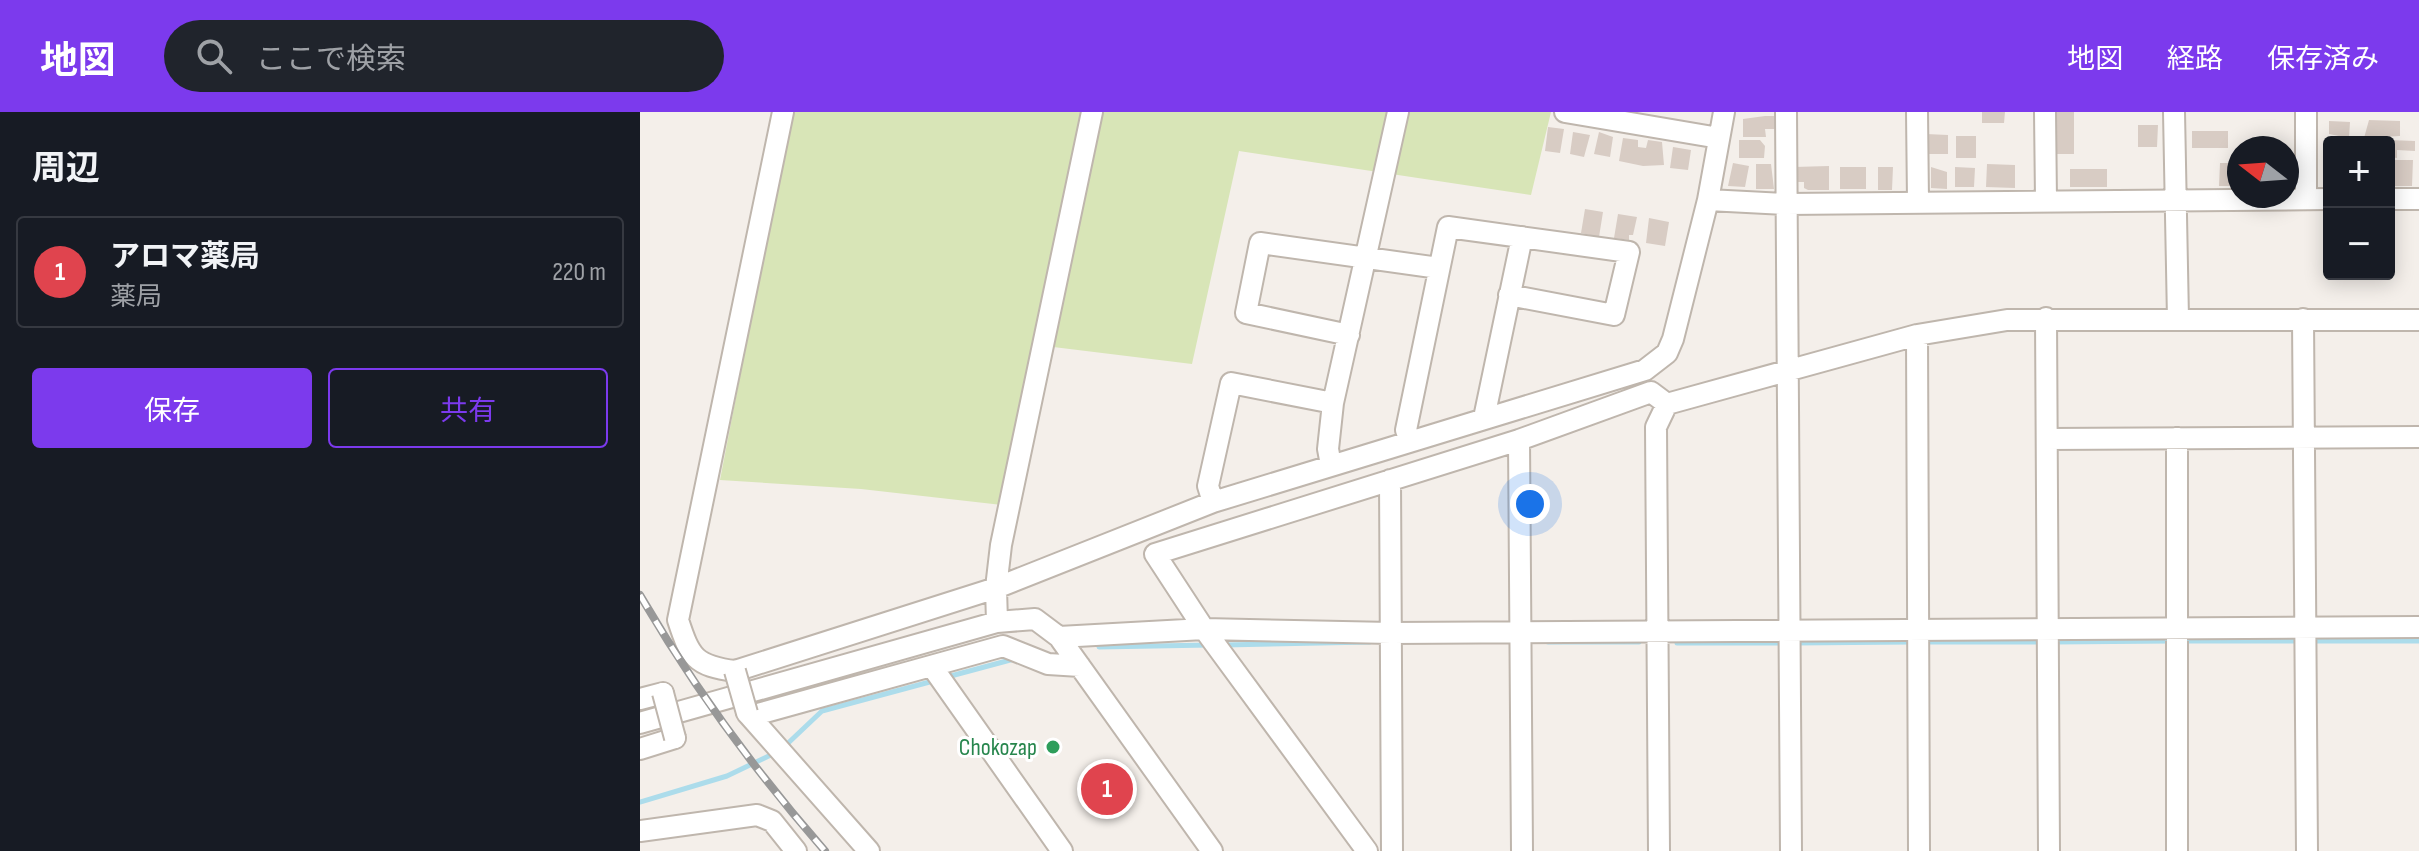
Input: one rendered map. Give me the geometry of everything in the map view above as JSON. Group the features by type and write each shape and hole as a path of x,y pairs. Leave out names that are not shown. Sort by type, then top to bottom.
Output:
{"street":[{"path":"783,112 678,620 688,651 707,668 735,671 996,588 1213,502 1645,370 1667,353 1673,339 1708,200 1724,112"},
{"path":"997,622 996,588 1001,545 1092,112"},
{"path":"1331,465 1328,449 1333,403 1398,112"},
{"path":"1565,112 1719,138"},
{"path":"1786,112 1791,851"},
{"path":"1917,112 1918,201"},
{"path":"2045,112 2046,200"},
{"path":"2174,112 2178,319"},
{"path":"2306,112 2306,199"},
{"path":"1708,200 1786,204 2323,199"},
{"path":"2395,199 2419,199"},
{"path":"1410,441 1406,430 1448,227 1629,252 1614,315 1509,295"},
{"path":"1484,418 1522,237"},
{"path":"1349,335 1246,313 1260,243 1439,268"},
{"path":"2046,318 2049,851"},
{"path":"1367,851 1212,640 1155,554 1659,398 1788,369 1917,335 1996,322 2046,318 2419,320"},
{"path":"2303,319 2307,851"},
{"path":"1917,335 1919,851"},
{"path":"1645,370 1659,398 1656,427 1659,851"},
{"path":"1213,502 1208,486 1231,383 1333,403"},
{"path":"2048,439 2419,437"},
{"path":"2177,438 2177,851"},
{"path":"1519,440 1522,851"},
{"path":"1390,480 1392,851"},
{"path":"640,723 997,622 1035,619 1059,637 1212,851"},
{"path":"1059,637 1522,639 1657,632 1789,639 2307,637 2419,627"},
{"path":"749,714 939,678 1003,646 1048,664 1080,666"},
{"path":"735,671 749,714 869,851"},
{"path":"939,678 1062,851"},
{"path":"640,699 663,693 675,738 640,749"},
{"path":"640,831 757,815 772,821 796,851"}],"green space":[{"path":"791,112 1551,112 1531,195 1239,151 1192,364 1037,345 1002,505 861,489 720,480"}],"building":[{"path":"1982,112 2005,112 2004,123 1982,123"},
{"path":"2055,112 2074,112 2074,154 2056,154"},
{"path":"1778,116 1778,129 1765,129 1766,137 1743,137 1743,119"},
{"path":"2369,120 2400,121 2400,136 2365,136"},
{"path":"2329,121 2350,122 2349,136 2329,134"},
{"path":"2138,125 2158,125 2157,147 2138,147"},
{"path":"1548,127 1564,129 1560,153 1545,151"},
{"path":"2192,131 2228,131 2227,148 2192,148"},
{"path":"1573,132 1590,135 1584,157 1570,154"},
{"path":"1599,132 1613,137 1610,157 1594,154"},
{"path":"1926,134 1948,135 1948,154 1926,154"},
{"path":"1956,136 1976,136 1976,158 1956,158"},
{"path":"1623,138 1638,140 1638,147 1646,148 1648,140 1662,142 1664,165 1643,166 1619,161"},
{"path":"1739,140 1760,140 1765,146 1764,158 1739,158"},
{"path":"2395,140 2415,141 2415,151 2397,150 2397,158"},
{"path":"1673,147 1691,150 1688,170 1670,168"},
{"path":"2395,160 2413,160 2412,186 2395,186"},
{"path":"1733,163 1749,166 1745,187 1728,186"},
{"path":"2220,163 2227,163 2227,186 2219,186"},
{"path":"1756,164 1771,164 1774,189 1756,189"},
{"path":"1987,164 2015,165 2015,188 1986,187"},
{"path":"1829,166 1829,190 1808,190 1804,188 1804,182 1794,182 1794,167"},
{"path":"1840,167 1866,167 1866,189 1840,189"},
{"path":"1878,167 1893,167 1892,190 1878,190"},
{"path":"1931,167 1947,172 1947,189 1931,188"},
{"path":"1955,167 1975,168 1974,187 1955,187"},
{"path":"2070,169 2107,169 2107,187 2070,187"},
{"path":"1585,209 1603,212 1599,237 1581,233"},
{"path":"1618,214 1637,217 1629,240 1614,238"},
{"path":"1649,218 1669,222 1665,246 1646,243"}],"waterway":[{"path":"2054,642 2172,641"},
{"path":"2182,641 2300,641"},
{"path":"2310,641 2419,641"},
{"path":"1224,645 1370,642"},
{"path":"1548,642 1639,642"},
{"path":"1794,643 1912,642"},
{"path":"1922,642 2044,642"},
{"path":"1677,643 1784,643"},
{"path":"1099,647 1210,645"},
{"path":"947,677 1014,659"},
{"path":"785,746 822,711 937,680"},
{"path":"640,802 727,776 777,752"}],"railway":[{"path":"640,595 726,727 825,851"}],"place":[{"name":"Chokozap","path":"1053,747"},
{"name":"アロマ薬局","path":"1107,789"}]}
